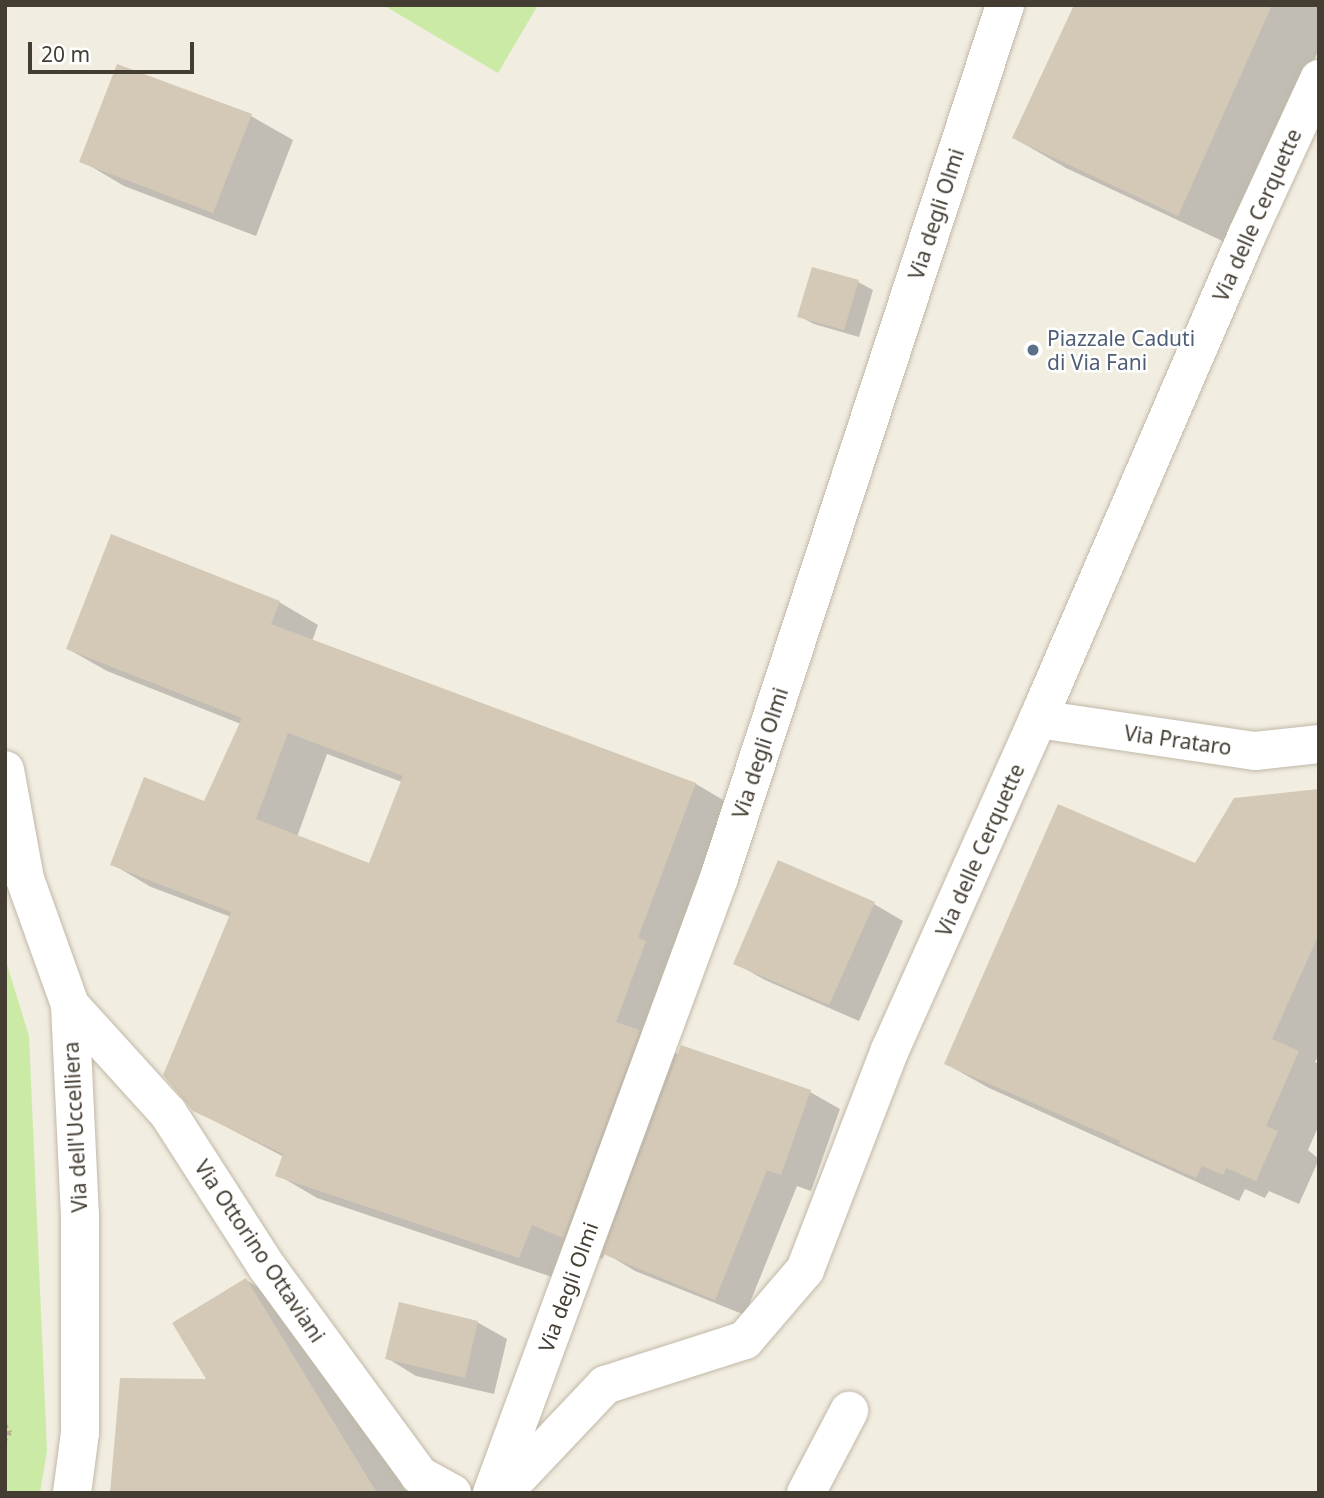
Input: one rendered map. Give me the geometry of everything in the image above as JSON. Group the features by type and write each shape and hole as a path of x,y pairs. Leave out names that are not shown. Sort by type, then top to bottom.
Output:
{"street":[{"name":"Via degli Olmi","path":"492,1493 719,878 1005,5"},
{"name":"Via delle Cerquette","path":"503,1493 605,1385 745,1340 804,1270 890,1051 1038,719 1214,310 1319,79"},
{"name":"Via Prataro","path":"1038,719 1255,751 1319,744"},
{"name":"Via dell'Uccelliera","path":"5,769 25,879 69,1005 80,1214 80,1433 72,1493"},
{"name":"Via Ottorino Ottaviani","path":"69,1005 168,1113 267,1267 419,1475 452,1493"},
{"path":"806,1493 849,1411"}],"path":[{"path":"5,1425 10,1432 5,1440"}],"green space":[{"path":"383,5 538,5 498,73"},
{"path":"5,958 29,1036 47,1451 40,1493 5,1493"}],"building":[{"path":"1074,5 1272,5 1178,216 1012,138"},
{"path":"117,64 252,114 213,213 79,162"},
{"path":"812,267 859,280 844,330 797,317"},
{"path":"111,534 280,601 271,624 696,783 638,938 646,941 616,1022 640,1030 563,1238 532,1225 519,1258 275,1176 283,1154 193,1111 163,1075 231,912 110,865 144,777 204,801 242,718 66,649","holes":["288,733 403,776 369,863 256,819"]},
{"path":"1319,789 1319,934 1272,1039 1299,1051 1266,1126 1278,1131 1256,1181 1226,1168 1223,1175 1202,1166 1196,1178 1119,1144 1120,1141 944,1064 1058,804 1195,863 1234,798"},
{"path":"778,860 875,902 829,1005 733,964"},
{"path":"681,1045 811,1090 781,1175 767,1170 715,1300 603,1254"},
{"path":"246,1278 377,1493 110,1493 120,1378 206,1379 172,1323"},
{"path":"399,1302 478,1321 465,1378 385,1359"}],"place":[{"name":"Piazzale Caduti di Via Fani","path":"1033,350"}]}
